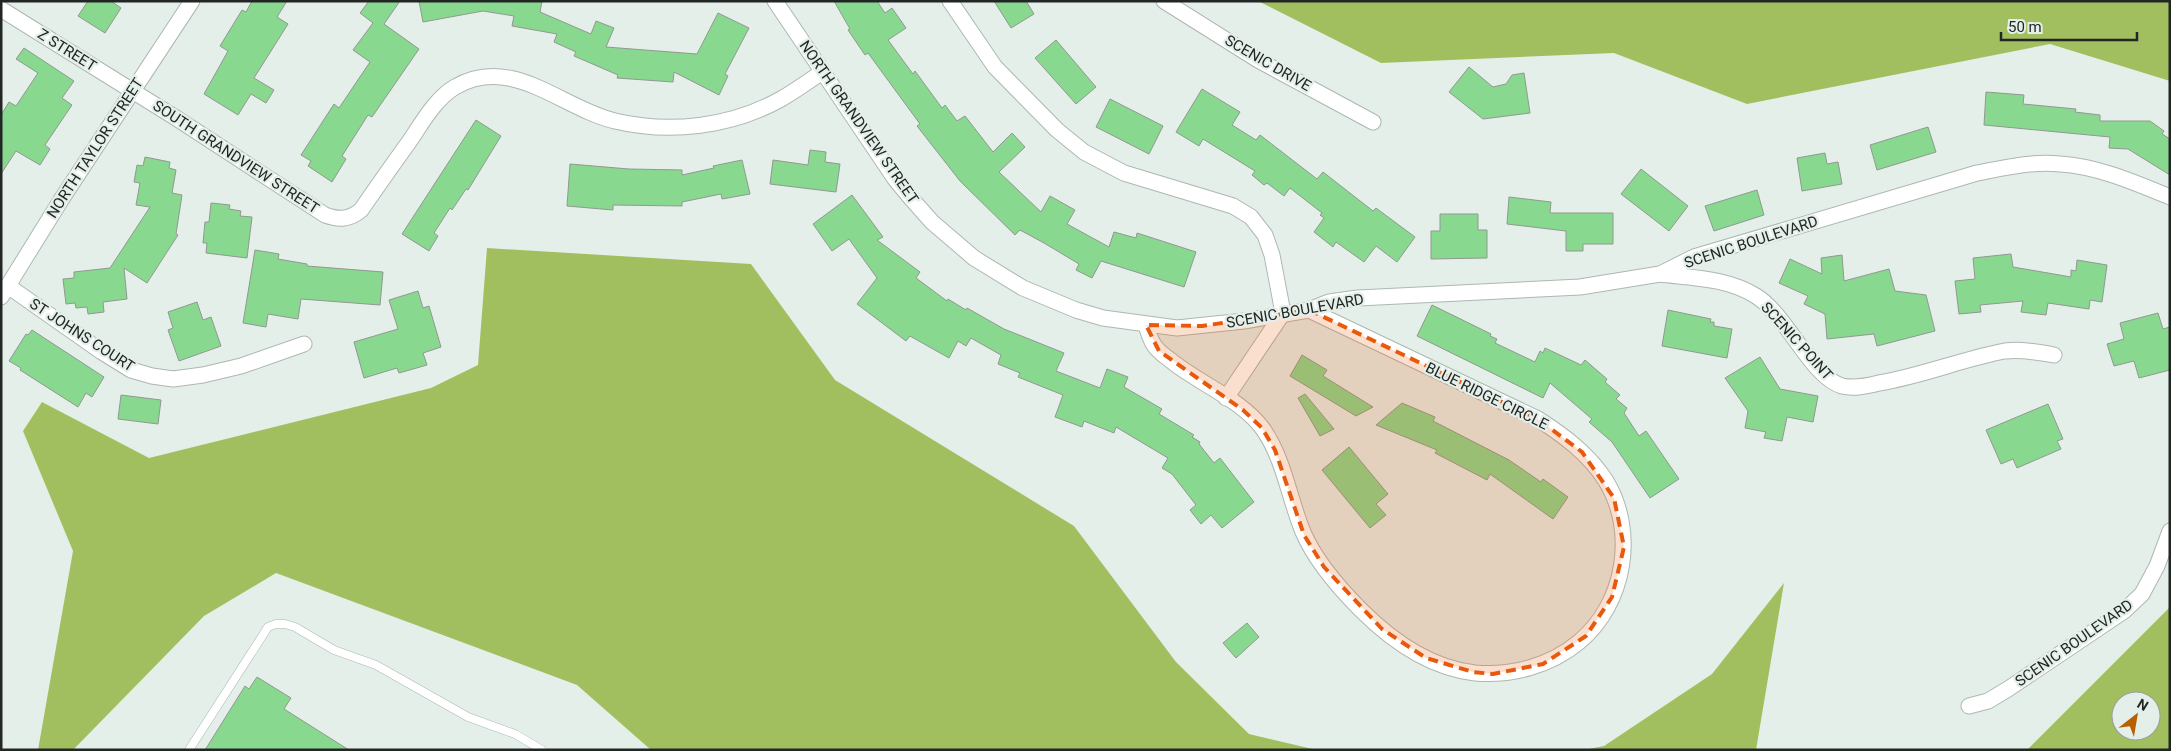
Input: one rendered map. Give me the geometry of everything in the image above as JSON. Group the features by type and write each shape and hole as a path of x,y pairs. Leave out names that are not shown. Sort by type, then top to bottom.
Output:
{"street":[{"name":"NORTH TAYLOR STREET","path":"5,292 60,200 192,1"},
{"name":"NORTH GRANDVIEW STREET","path":"775,1 904,190 932,222 974,258 1023,288 1076,310 1103,318 1146,325"},
{"path":"950,1 995,67 1057,130 1084,152 1124,173 1233,206 1251,217 1265,235 1272,255 1283,313 1226,398 1159,351 1150,339 1146,325"},
{"name":"SCENIC DRIVE","path":"1164,1 1258,60 1373,122"},
{"name":"Z STREET","path":"1,9 133,91"},
{"name":"SOUTH GRANDVIEW STREET","path":"133,91 325,215 345,219 354,217 361,210 436,104 454,88 469,80 486,76 518,79 574,107 597,115 643,126 672,128 700,126 728,120 755,111 781,99 822,72"},
{"name":"SCENIC BOULEVARD","path":"1146,325 1177,328 1244,321 1309,310 1329,302 1358,298 1580,287 1660,274 1694,257 1977,173 2006,167 2060,164 2084,167 2130,181 2170,197"},
{"name":"SCENIC POINT","path":"1660,274 1720,281 1756,296 1776,313 1825,375 1835,383 1844,386 1860,387 1896,380 2006,351 2026,351 2054,355"},
{"name":"ST JOHNS COURT","path":"5,292 131,370 152,376 173,379 203,375 241,366 304,344"},
{"name":"BLUE RIDGE CIRCLE","path":"1226,398 1254,419 1262,428 1275,450 1304,535 1324,567 1360,609 1401,644 1426,658 1449,666 1473,672 1494,674 1524,670 1543,664 1567,651 1586,636 1612,597 1620,572 1624,547 1623,530 1614,498 1594,465 1569,440 1538,419 1309,310"},
{"name":"SCENIC BOULEVARD","path":"1969,706 1988,701 2008,689 2124,611 2142,594 2157,566 2170,531"}],"lane":[{"path":"189,750 268,627 276,624 295,627 334,650 376,665 468,717 515,734 542,750"}],"highlighted area":[{"path":"1309,310 1538,419 1582,452 1614,498 1624,547 1612,597 1586,636 1543,664 1493,674 1473,672 1426,658 1382,629 1324,567 1304,535 1275,450 1262,428 1243,410 1159,351 1146,325 1202,326"}],"green space":[{"path":"1258,1 2170,1 2170,81 2050,44 1747,104 1614,53 1381,63"},
{"path":"487,248 751,264 835,380 1074,526 1176,662 1249,734 1317,750 651,750 577,685 276,573 204,616 73,750 38,750 73,551 23,431 42,402 149,458 431,388 478,365"},
{"path":"1784,583 1756,750 1584,750 1604,746 1712,674"},
{"path":"2170,607 2170,750 2027,750"}],"building":[{"path":"88,1 111,1 121,8 105,33 78,16"},
{"path":"252,1 287,1 277,17 288,24 254,78 274,90 266,103 251,94 238,115 204,94 228,51 220,46 242,10 246,12"},
{"path":"369,1 400,1 384,24 419,49 372,117 368,115 342,156 346,159 332,182 308,166 311,161 301,155 334,104 339,108 370,62 353,50 373,23 360,13"},
{"path":"419,1 542,1 540,12 591,34 596,21 614,28 606,47 697,54 718,13 749,28 725,74 728,76 719,95 674,72 673,82 617,78 618,75 574,56 576,52 554,42 557,34 512,26 514,16 483,11 423,22"},
{"path":"834,1 877,1 885,13 892,8 906,28 888,40 913,74 915,71 942,108 945,105 957,121 965,116 993,152 1012,133 1025,147 999,172 1041,212 1050,196 1075,210 1067,224 1109,247 1114,232 1136,238 1137,233 1196,252 1184,287 1101,261 1092,278 1076,270 1079,264 1044,243 1020,230 1015,235 960,181 917,126 920,124 868,53 865,55 848,30 850,29"},
{"path":"994,1 1026,1 1034,14 1011,28"},
{"path":"1056,40 1096,87 1076,104 1035,58"},
{"path":"24,48 74,81 62,98 72,105 45,145 50,149 40,165 16,151 1,174 1,115 9,102 16,106 38,73 16,59"},
{"path":"1469,67 1493,87 1506,84 1512,75 1524,73 1530,113 1483,119 1449,92"},
{"path":"1202,89 1240,112 1232,125 1256,140 1260,135 1317,179 1323,172 1373,211 1376,208 1415,237 1397,262 1376,246 1364,262 1336,242 1333,247 1314,232 1324,218 1320,215 1322,213 1290,188 1284,196 1267,183 1264,185 1252,175 1255,171 1203,139 1199,146 1176,132"},
{"path":"1986,92 2024,95 2023,104 2076,109 2075,112 2100,115 2100,121 2150,121 2164,131 2162,134 2170,139 2170,175 2128,149 2109,148 2110,137 1984,125"},
{"path":"1110,99 1163,126 1149,154 1096,127"},
{"path":"476,120 501,136 468,190 466,189 452,210 450,208 434,233 438,236 429,251 402,234"},
{"path":"1928,127 1936,152 1877,170 1870,145"},
{"path":"810,150 826,152 825,162 840,164 836,192 770,184 773,160 808,165"},
{"path":"1825,153 1827,164 1838,162 1842,184 1802,191 1797,158"},
{"path":"145,157 170,162 169,168 176,170 172,193 182,195 176,234 178,235 147,283 124,268 127,299 103,302 104,312 88,314 87,307 76,308 75,303 66,304 63,279 74,278 74,272 110,268 150,207 136,205 140,183 134,182 137,165 143,166"},
{"path":"742,160 750,194 722,199 721,194 682,202 682,206 613,205 613,210 567,206 570,164 629,169 682,170 682,175"},
{"path":"1641,169 1688,206 1669,231 1621,194"},
{"path":"1757,190 1764,215 1714,231 1705,206"},
{"path":"852,195 883,237 877,240 920,272 916,278 947,301 948,299 966,310 967,308 1004,329 1064,353 1056,371 1100,388 1107,369 1128,377 1124,387 1162,409 1159,414 1194,435 1192,437 1200,442 1199,444 1214,463 1220,458 1254,502 1222,528 1211,515 1201,524 1190,510 1196,505 1172,474 1162,468 1168,458 1116,427 1114,433 1084,421 1082,427 1055,417 1063,395 1018,377 1020,373 998,364 1001,355 971,338 966,346 958,341 949,358 910,336 906,341 857,304 877,278 849,239 832,251 813,224"},
{"path":"1509,197 1551,202 1550,213 1613,213 1613,244 1583,244 1583,251 1566,251 1566,231 1507,224"},
{"path":"211,203 230,205 229,209 241,211 240,216 252,217 247,258 206,253 207,243 203,243 205,222 209,222"},
{"path":"1440,214 1478,214 1478,230 1487,230 1487,258 1431,259 1431,231 1440,231"},
{"path":"255,250 279,254 278,259 307,264 307,266 383,272 380,305 301,299 298,319 268,314 266,327 243,323"},
{"path":"2011,254 2013,267 2071,277 2071,270 2076,271 2077,260 2107,265 2102,302 2090,300 2089,309 2048,303 2046,315 2021,312 2023,301 1980,305 1981,312 1959,314 1955,281 1975,279 1973,258"},
{"path":"1842,255 1844,281 1889,269 1895,291 1926,295 1935,331 1877,346 1874,334 1827,339 1825,314 1804,304 1808,296 1779,283 1790,259 1822,274 1821,258"},
{"path":"418,291 423,308 429,306 441,347 423,353 427,365 399,373 397,368 364,378 354,342 398,329 389,300"},
{"path":"197,302 203,320 211,317 221,346 179,361 168,330 173,328 168,312"},
{"path":"1432,305 1491,334 1490,336 1497,339 1495,343 1535,362 1540,351 1543,353 1545,348 1581,365 1585,360 1607,379 1605,382 1620,395 1616,399 1627,408 1624,413 1639,436 1646,431 1679,479 1650,498 1612,442 1589,422 1592,419 1550,383 1543,398 1417,336"},
{"path":"1668,310 1711,319 1710,322 1714,322 1714,326 1732,329 1727,358 1662,346"},
{"path":"2158,313 2163,329 2170,327 2170,370 2139,378 2134,361 2114,366 2107,344 2124,339 2120,323"},
{"path":"32,330 104,377 92,397 86,393 78,407 9,361 26,334 28,335"},
{"path":"1302,355 1327,370 1323,376 1373,407 1356,416 1290,376"},
{"path":"1760,357 1780,389 1818,396 1813,422 1787,417 1782,441 1764,438 1766,432 1745,428 1748,411 1725,378"},
{"path":"1305,394 1334,429 1320,436 1298,398"},
{"path":"121,395 161,400 158,424 118,419"},
{"path":"1402,403 1435,417 1433,421 1509,460 1541,482 1543,479 1568,497 1553,519 1490,474 1487,480 1435,453 1437,450 1376,425"},
{"path":"2048,404 2063,439 2057,441 2061,449 2017,468 2013,459 2001,464 1986,430"},
{"path":"1349,447 1388,494 1376,504 1386,515 1370,528 1322,470"},
{"path":"1247,623 1259,637 1236,658 1223,643"},
{"path":"257,677 291,698 284,709 349,750 205,750 245,686 249,689"}]}
